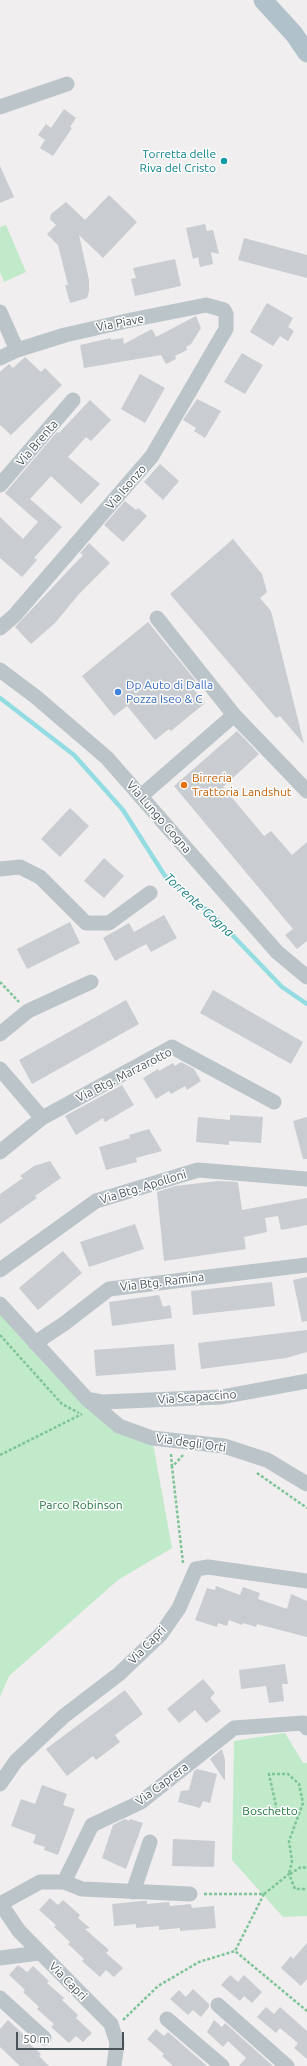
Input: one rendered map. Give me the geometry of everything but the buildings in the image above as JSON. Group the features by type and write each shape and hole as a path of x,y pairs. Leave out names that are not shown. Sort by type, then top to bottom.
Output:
{"main road":[{"path":"263,0 294,34 307,53"}],"street":[{"path":"0,107 67,84"},
{"name":"Via Piave","path":"0,358 17,350 65,335 206,305 224,310 226,314 226,329"},
{"path":"0,312 17,350"},
{"name":"Via Isonzo","path":"0,628 14,616 152,456 226,329"},
{"name":"Via Brenta","path":"0,485 73,400"},
{"path":"157,618 234,715 307,791"},
{"name":"Via Lungo Gogna","path":"0,670 36,697 107,758 277,952 307,977"},
{"path":"141,796 234,715"},
{"path":"0,869 20,867 40,877 86,923 110,923 150,893"},
{"path":"0,1034 28,1011 91,982"},
{"name":"Via Btg. Marzarotto","path":"0,1152 42,1118 172,1047 274,1102"},
{"path":"0,1069 42,1118"},
{"name":"Via Btg. Apolloni","path":"0,1270 96,1201 198,1170 307,1179"},
{"name":"Via Btg. Ramina","path":"35,1343 65,1323 109,1289 307,1264"},
{"name":"Via degli Orti","path":"0,1304 87,1399 119,1426 152,1438 224,1446 267,1460 307,1484"},
{"name":"Via Scapaccino","path":"87,1399 103,1402 221,1397 307,1380"},
{"path":"193,1576 196,1569 208,1567 307,1581"},
{"name":"Via Capri","path":"0,1784 16,1761 64,1716 119,1674 161,1634 179,1608 193,1576"},
{"name":"Via Caprera","path":"64,1882 92,1825 141,1802 234,1728 303,1723 307,1728"},
{"path":"133,1892 150,1842"},
{"path":"0,1903 40,1882 64,1882 82,1889 190,1894"},
{"name":"Via Capri","path":"0,1903 18,1931 111,2024 117,2043 114,2066"},
{"path":"0,1958 39,1953"},
{"path":"0,1998 44,2038"},
{"path":"218,2005 287,2066"},
{"path":"167,2019 222,2066"}],"path":[{"path":"0,982 28,1011"},
{"path":"0,1455 82,1414"},
{"path":"171,1449 182,1562 193,1576"},
{"path":"172,1467 187,1451"},
{"path":"278,1815 269,1774 288,1774 299,1784 303,1803 289,1841 292,1861 289,1874 295,1889 307,1889"},
{"path":"113,2030 158,1986 199,1962 235,1951 264,1894 289,1874 301,1867 307,1868"},
{"path":"190,1894 264,1894"},
{"path":"235,1951 307,2011"}],"green space":[{"path":"6,225 26,272 4,282 0,272 0,227"},
{"name":"Parco Robinson","path":"0,1303 87,1399 152,1438 172,1548 118,1580 9,1676 0,1697"},
{"name":"Boschetto","path":"285,1733 303,1763 307,1763 307,1916 283,1917 232,1860 234,1741"}],"waterway":[{"name":"Torrente Gogna","path":"0,698 74,755 123,810 165,876 215,917 282,987 307,1004"}],"place":[{"name":"Torretta delle Riva del Cristo","path":"224,161"},
{"name":"Dp Auto di Dalla Pozza Iseo & C","path":"118,692"},
{"name":"Birreria Trattoria Landshut","path":"184,785"}]}
